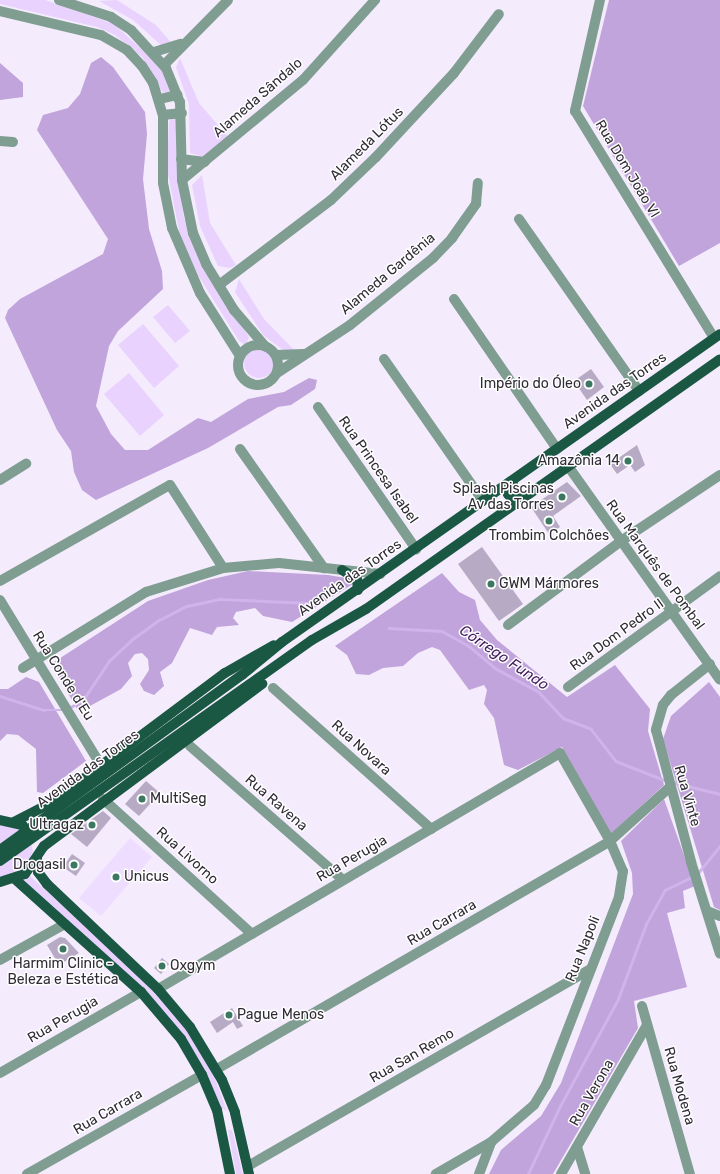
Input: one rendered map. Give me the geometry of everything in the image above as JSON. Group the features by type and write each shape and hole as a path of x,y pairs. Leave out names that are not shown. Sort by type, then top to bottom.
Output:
{"main road":[{"name":"Avenida das Torres","path":"0,850 242,675 282,642 717,336"},
{"name":"Avenida das Torres","path":"0,861 312,640 366,609 720,359"},
{"path":"522,498 512,499 507,491 532,467"},
{"path":"342,570 357,579 358,590"},
{"path":"2,882 16,880 31,868 37,852 103,799 366,609"},
{"path":"7,821 51,804 247,658 282,642"},
{"path":"7,821 28,830 37,852 38,872 47,884 158,989 217,1069 234,1112 248,1170"},
{"path":"16,880 141,992 181,1039 202,1075 217,1110 223,1130 230,1174"},
{"path":"217,1110 227,1116 234,1112"},
{"path":"223,1130 229,1126 239,1130"}],"street":[{"path":"164,65 183,43 228,0"},
{"name":"Alameda Sândalo","path":"182,180 303,80 375,0"},
{"name":"Rua Dom João VI","path":"600,0 575,111 717,336"},
{"path":"64,1 90,4 131,30 154,52 164,65 178,95 182,113 182,180 193,233 213,275 248,329 276,355 310,353"},
{"path":"0,11 84,30 114,41 142,66 160,99 163,115 163,183 172,228 200,293 240,356 239,372 252,384 264,384 277,372 276,355"},
{"name":"Alameda Lótus","path":"219,285 234,271 288,236 370,162 454,73 499,14"},
{"path":"154,52 183,43"},
{"path":"160,99 178,95"},
{"path":"163,115 182,113"},
{"path":"0,141 13,142"},
{"path":"181,158 205,162"},
{"name":"Alameda Gardênia","path":"277,372 310,353 433,258 452,238 476,204 478,183"},
{"path":"519,219 639,392"},
{"name":"Alameda Lótus","path":"213,275 234,271"},
{"path":"454,299 557,449"},
{"path":"240,356 250,346 265,346"},
{"path":"384,359 483,501"},
{"name":"Rua Princesa Isabel","path":"318,407 416,549"},
{"path":"240,449 324,568"},
{"path":"0,480 26,464"},
{"name":"Rua Marquês de Pombal","path":"568,466 720,680"},
{"path":"508,625 621,541 720,475"},
{"path":"0,581 170,485 223,568"},
{"path":"23,668 146,592 223,568 262,562 380,574"},
{"name":"Rua Dom Pedro II","path":"568,687 720,576"},
{"name":"Rua Conde d'Eu","path":"0,600 102,767"},
{"name":"Rua Vinte","path":"710,664 663,705 656,730 664,769 720,954"},
{"name":"Rua Novara","path":"273,688 431,829"},
{"name":"Rua Ravena","path":"190,746 343,880"},
{"name":"Rua Perugia","path":"158,989 560,753"},
{"name":"Rua Napoli","path":"436,1174 491,1142 534,1105 546,1085 619,897 623,871 610,841 560,753"},
{"name":"Rua Carrara","path":"217,1069 610,841 669,785"},
{"name":"Rua Livorno","path":"103,799 252,934"},
{"path":"707,911 720,916"},
{"path":"0,960 65,924"},
{"name":"Rua San Remo","path":"248,1170 590,969"},
{"name":"Rua Perugia","path":"0,1073 141,992"},
{"name":"Rua Modena","path":"642,1006 690,1174"},
{"name":"Rua Verona","path":"561,1174 647,1025"},
{"name":"Rua Carrara","path":"27,1174 202,1075"},
{"path":"479,1174 491,1142"},
{"path":"577,1147 585,1174"}],"shaded area":[{"path":"0,0 45,0 114,24 162,68 172,92 163,93 142,57 115,35 97,27 0,4"},
{"path":"117,0 156,25 173,45 161,45 133,20 99,1"},
{"path":"609,0 720,0 720,243 679,266 583,106"},
{"path":"101,57 113,67 145,112 147,134 143,179 149,229 162,271 163,289 118,331 109,346 96,406 111,434 125,450 148,450 198,418 211,422 248,399 284,392 309,378 317,380 315,389 291,405 278,407 208,448 96,500 82,490 74,472 71,451 57,430 5,318 8,310 20,299 103,254 108,239 37,130 43,115 68,108 80,94 91,63"},
{"path":"180,58 199,103 229,138 203,157 190,153 189,104 176,67"},
{"path":"0,63 23,83 23,97 0,100"},
{"path":"176,117 177,173 184,218 211,279 249,337 246,345 239,341 196,272 180,236 167,169 169,121"},
{"path":"202,175 210,223 236,265 230,268 218,266 200,226 192,185"},
{"path":"239,279 264,319 296,352 287,353 263,335 235,292"},
{"path":"168,305 190,331 175,343 153,317"},
{"path":"143,324 179,366 154,388 118,345"},
{"path":"259,348 265,349 273,357 273,369 265,377 259,378 253,377 245,369 244,363 245,357 253,349"},
{"path":"129,373 164,415 140,436 104,394"},
{"path":"248,571 328,575 352,579 353,584 292,622 263,616 255,608 236,612 233,618 239,625 217,627 212,635 190,628 172,663 160,672 164,686 154,695 144,691 140,684 149,670 148,659 142,653 135,654 128,663 132,676 121,689 79,712 51,664 148,601 208,580"},
{"path":"442,573 459,592 475,600 480,620 497,640 567,697 615,665 650,709 648,731 664,785 611,834 562,747 518,770 504,765 494,718 484,704 487,690 484,685 469,690 440,650 432,647 418,653 403,666 383,668 369,675 356,674 347,655 335,646"},
{"path":"26,677 39,682 86,761 43,793 37,792 36,749 18,735 7,734 0,741 0,689 8,689"},
{"path":"709,682 720,697 720,910 714,907 663,739 671,716"},
{"path":"664,799 695,886 683,891 685,908 667,913 687,987 634,1001 638,1028 553,1174 489,1174 501,1150 541,1116 561,1083 633,894 632,873 621,841"},
{"path":"0,824 15,825 30,838 33,852 24,870 5,877 0,876"},
{"name":"Unicus","path":"130,838 152,857 101,916 79,898"},
{"path":"30,876 153,989 183,1025 212,1071 227,1111 221,1108 202,1065 185,1039 23,880"},
{"path":"228,1130 232,1130 243,1174 236,1174"}],"building":[{"name":"Império do Óleo","path":"591,369 604,387 587,400 574,381"},
{"name":"Amazônia 14","path":"637,445 645,465 635,472 630,465 617,474 610,464"},
{"path":"567,482 581,496 553,516 560,527 549,534 531,507"},
{"name":"GWM Mármores","path":"482,547 523,604 499,621 458,564"},
{"name":"MultiSeg","path":"146,781 160,793 139,816 125,804"},
{"name":"Ultragaz","path":"103,811 111,818 87,847 71,834"},
{"name":"Drogasil","path":"72,854 85,863 76,876 63,867"},
{"name":"Harmim Clinic - Beleza e Estética","path":"60,937 65,938 79,953 59,965 47,945"},
{"name":"Oxgym","path":"162,958 169,964 161,974 154,968"},
{"name":"Pague Menos","path":"232,1008 243,1026 237,1029 233,1022 217,1033 210,1022"}],"waterway":[{"name":"Córrego Fundo","path":"69,708 83,700 109,661 134,638 159,620 187,606 220,599 310,603"},
{"name":"Córrego Fundo","path":"389,628 442,631 469,646 495,668 539,692 563,718 591,729 616,761 667,781"},
{"name":"Córrego Fundo","path":"0,696 44,710 63,710"},
{"name":"Córrego Fundo","path":"672,782 720,794"},
{"path":"698,873 720,846"},
{"path":"528,1174 560,1106 618,999 646,924 665,890 692,877"}],"place":[{"name":"Império do Óleo","path":"589,384"},
{"name":"Amazônia 14","path":"628,461"},
{"name":"Splash Piscinas Av das Torres","path":"562,497"},
{"name":"Trombim Colchões","path":"549,521"},
{"name":"GWM Mármores","path":"491,584"},
{"name":"MultiSeg","path":"142,799"},
{"name":"Ultragaz","path":"92,825"},
{"name":"Drogasil","path":"74,865"},
{"name":"Unicus","path":"116,877"},
{"name":"Harmim Clinic - Beleza e Estética","path":"63,949"},
{"name":"Oxgym","path":"162,966"},
{"name":"Pague Menos","path":"229,1015"}]}
